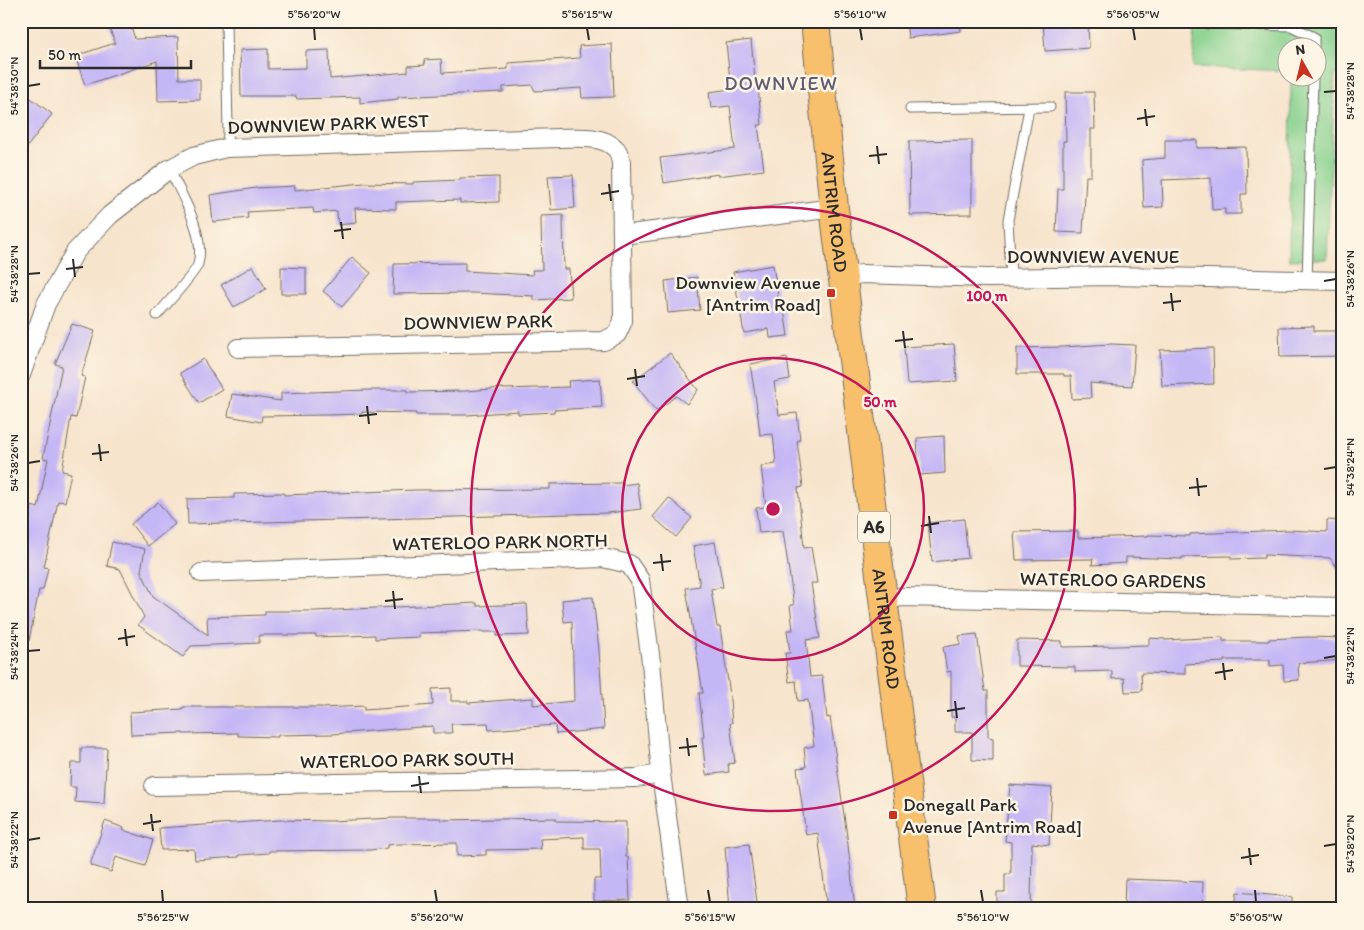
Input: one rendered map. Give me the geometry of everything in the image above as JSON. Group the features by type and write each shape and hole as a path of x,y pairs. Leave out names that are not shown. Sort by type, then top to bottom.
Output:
{"main road":[{"name":"ANTRIM ROAD","path":"815,21 834,208 922,909"}],"street":[{"name":"DOWNVIEW PARK WEST","path":"21,375 46,304 75,252 110,215 169,169 194,156 226,148 590,138 607,142 617,149 621,162"},
{"name":"DOWNVIEW PARK","path":"238,348 604,341 617,334 623,321 621,162"},
{"path":"622,235 834,208"},
{"name":"DOWNVIEW AVENUE","path":"844,277 862,274 1011,277 1112,276 1343,281"},
{"name":"WATERLOO PARK NORTH","path":"201,573 603,558 629,564 640,580 651,662 661,774 680,909"},
{"name":"WATERLOO GARDENS","path":"883,600 902,597 1343,607"},
{"name":"WATERLOO PARK SOUTH","path":"154,786 636,778 661,774"}],"lane":[{"path":"226,21 228,133 226,148"},
{"path":"1207,24 1291,26 1314,38"},
{"path":"1307,281 1313,88"},
{"path":"1011,277 1008,220 1029,108"},
{"path":"910,109 1050,108"},
{"path":"157,315 198,266 199,240 194,223 169,169"}],"green space":[{"path":"1195,21 1343,21 1343,74 1335,74 1327,259 1289,260 1291,88 1326,88 1326,38 1276,38 1276,71 1193,67"}],"building":[{"path":"107,21 129,21 135,39 178,37 179,79 200,79 200,100 158,101 157,61 85,85 75,56 115,43"},
{"path":"906,21 960,21 961,31 908,38"},
{"path":"1043,21 1088,21 1089,48 1045,51"},
{"path":"751,40 762,125 758,125 764,170 718,176 718,174 664,183 660,158 735,149 730,106 711,108 709,92 731,89 726,43"},
{"path":"612,44 614,97 582,98 581,88 535,91 532,85 503,87 503,92 398,97 398,99 360,103 360,97 297,99 296,96 241,96 240,50 268,49 268,69 306,68 306,51 329,50 330,79 408,72 408,66 425,65 424,60 441,59 442,73 508,69 508,63 580,58 579,46"},
{"path":"1065,92 1094,92 1095,129 1091,129 1091,176 1086,176 1083,233 1056,232 1058,189 1063,189 1063,141 1066,141"},
{"path":"28,96 52,114 21,155 21,106"},
{"path":"972,140 972,214 910,215 909,141"},
{"path":"1165,140 1197,140 1197,148 1246,147 1247,194 1241,194 1241,214 1225,214 1225,209 1212,210 1211,178 1162,180 1163,207 1144,208 1142,160 1165,158"},
{"path":"573,175 575,208 551,210 548,176"},
{"path":"499,177 499,202 460,203 460,200 396,202 396,209 355,208 356,223 338,225 337,211 314,213 313,208 247,212 248,218 213,222 210,195 256,188 295,186 295,190 364,183 413,184 413,182 460,180 460,178"},
{"path":"563,215 564,269 569,269 571,298 534,300 534,296 473,293 393,294 394,264 465,263 465,271 533,275 532,270 542,270 541,216"},
{"path":"352,257 371,273 342,307 323,291"},
{"path":"773,265 779,303 783,303 788,336 770,338 769,329 744,333 733,272"},
{"path":"253,266 266,289 234,307 221,285"},
{"path":"281,267 306,268 306,294 281,294"},
{"path":"697,277 700,310 668,313 665,281"},
{"path":"72,324 95,331 81,376 85,377 76,418 71,417 62,471 71,473 65,502 58,501 44,567 48,568 43,590 39,590 29,641 21,640 21,568 28,537 26,537 32,506 38,508 48,459 43,458 62,366 55,364"},
{"path":"1314,326 1314,331 1343,331 1343,356 1280,357 1279,327"},
{"path":"954,344 957,381 907,384 904,347"},
{"path":"1111,344 1135,345 1132,386 1090,383 1091,398 1072,399 1071,376 1064,376 1064,374 1017,374 1017,348"},
{"path":"1213,348 1214,384 1162,386 1160,350"},
{"path":"670,353 698,390 687,404 676,396 656,411 633,381"},
{"path":"787,358 790,379 774,382 779,415 797,413 800,440 797,441 803,487 798,488 804,548 811,547 817,583 811,583 820,638 806,640 810,677 822,676 827,718 830,717 855,909 827,909 818,833 806,835 797,768 806,767 804,748 814,746 808,700 798,701 796,681 789,682 785,653 790,653 787,630 793,630 790,605 794,605 783,531 759,533 756,508 766,507 761,466 776,464 773,434 760,435 750,364"},
{"path":"203,359 222,389 199,403 180,373"},
{"path":"600,379 602,407 554,410 554,412 518,414 518,411 468,415 416,415 416,413 362,412 362,414 262,416 261,422 228,416 232,394 281,401 281,393 369,390 408,390 407,392 466,391 503,388 569,387 568,381"},
{"path":"944,436 945,473 919,475 917,438"},
{"path":"622,483 622,485 637,483 641,509 608,513 188,524 187,499 234,498 234,494 284,493 284,495 415,490 550,489 550,484"},
{"path":"669,498 692,518 676,537 653,517"},
{"path":"158,502 175,524 148,546 131,524"},
{"path":"964,519 968,558 932,562 928,523"},
{"path":"1327,520 1343,521 1343,576 1330,558 1264,555 1264,558 1231,559 1231,556 1182,557 1182,559 1126,557 1126,563 1092,565 1093,559 1016,560 1014,532 1078,531 1078,538 1148,535 1190,536 1190,534 1289,530 1327,532"},
{"path":"112,542 145,549 141,571 153,596 208,635 207,617 265,615 265,611 315,611 477,603 477,606 527,604 529,635 497,636 497,632 483,631 419,633 419,637 375,639 375,635 316,637 316,635 259,635 259,643 191,646 183,657 138,625 144,617 120,569 107,566"},
{"path":"715,542 723,587 711,589 717,627 720,627 729,688 732,723 730,723 735,763 728,764 729,772 706,775 699,693 703,693 686,588 700,586 693,546"},
{"path":"593,597 599,650 604,729 556,734 555,725 489,730 488,723 451,724 452,733 433,733 433,726 333,734 278,735 278,737 238,736 238,733 131,735 130,712 183,709 183,707 322,708 364,706 364,710 433,705 432,689 451,688 451,701 468,701 468,703 533,698 533,705 574,701 572,621 564,622 562,600"},
{"path":"977,634 985,691 988,691 988,737 993,738 993,761 972,760 972,732 955,732 955,717 951,717 951,671 947,672 943,647 961,644 959,636"},
{"path":"1223,637 1223,641 1269,641 1269,639 1308,637 1343,638 1343,660 1298,663 1299,680 1284,681 1283,665 1270,666 1270,660 1224,660 1224,662 1185,664 1185,674 1141,673 1142,691 1125,692 1124,678 1112,679 1112,671 1075,672 1075,667 1017,666 1017,640 1062,641 1062,647 1149,645 1149,638 1165,640"},
{"path":"81,748 107,748 104,804 75,802 76,787 70,787 71,763 81,763"},
{"path":"1010,785 1052,788 1049,845 1032,843 1031,909 997,909 997,892 1005,892 1005,874 1011,874 1011,842 1005,841"},
{"path":"441,818 441,820 556,818 556,821 626,822 626,857 628,857 630,900 594,901 594,879 601,879 600,849 584,849 584,837 540,839 541,849 486,850 486,855 457,856 457,843 398,844 387,845 387,848 370,850 269,851 269,853 239,855 239,857 195,860 194,849 161,850 159,828 280,820 330,821"},
{"path":"105,821 124,828 123,830 153,840 145,866 116,857 111,872 90,865"},
{"path":"749,844 758,909 730,909 725,847"},
{"path":"1125,879 1203,882 1202,909 1124,909"},
{"path":"1237,892 1292,897 1292,909 1235,909"}],"place":[{"name":"Downview Avenue [Antrim Road]","path":"831,293"},
{"name":"Donegall Park Avenue [Antrim Road]","path":"893,815"}],"district":[{"name":"DOWNVIEW","path":"781,83"}]}
